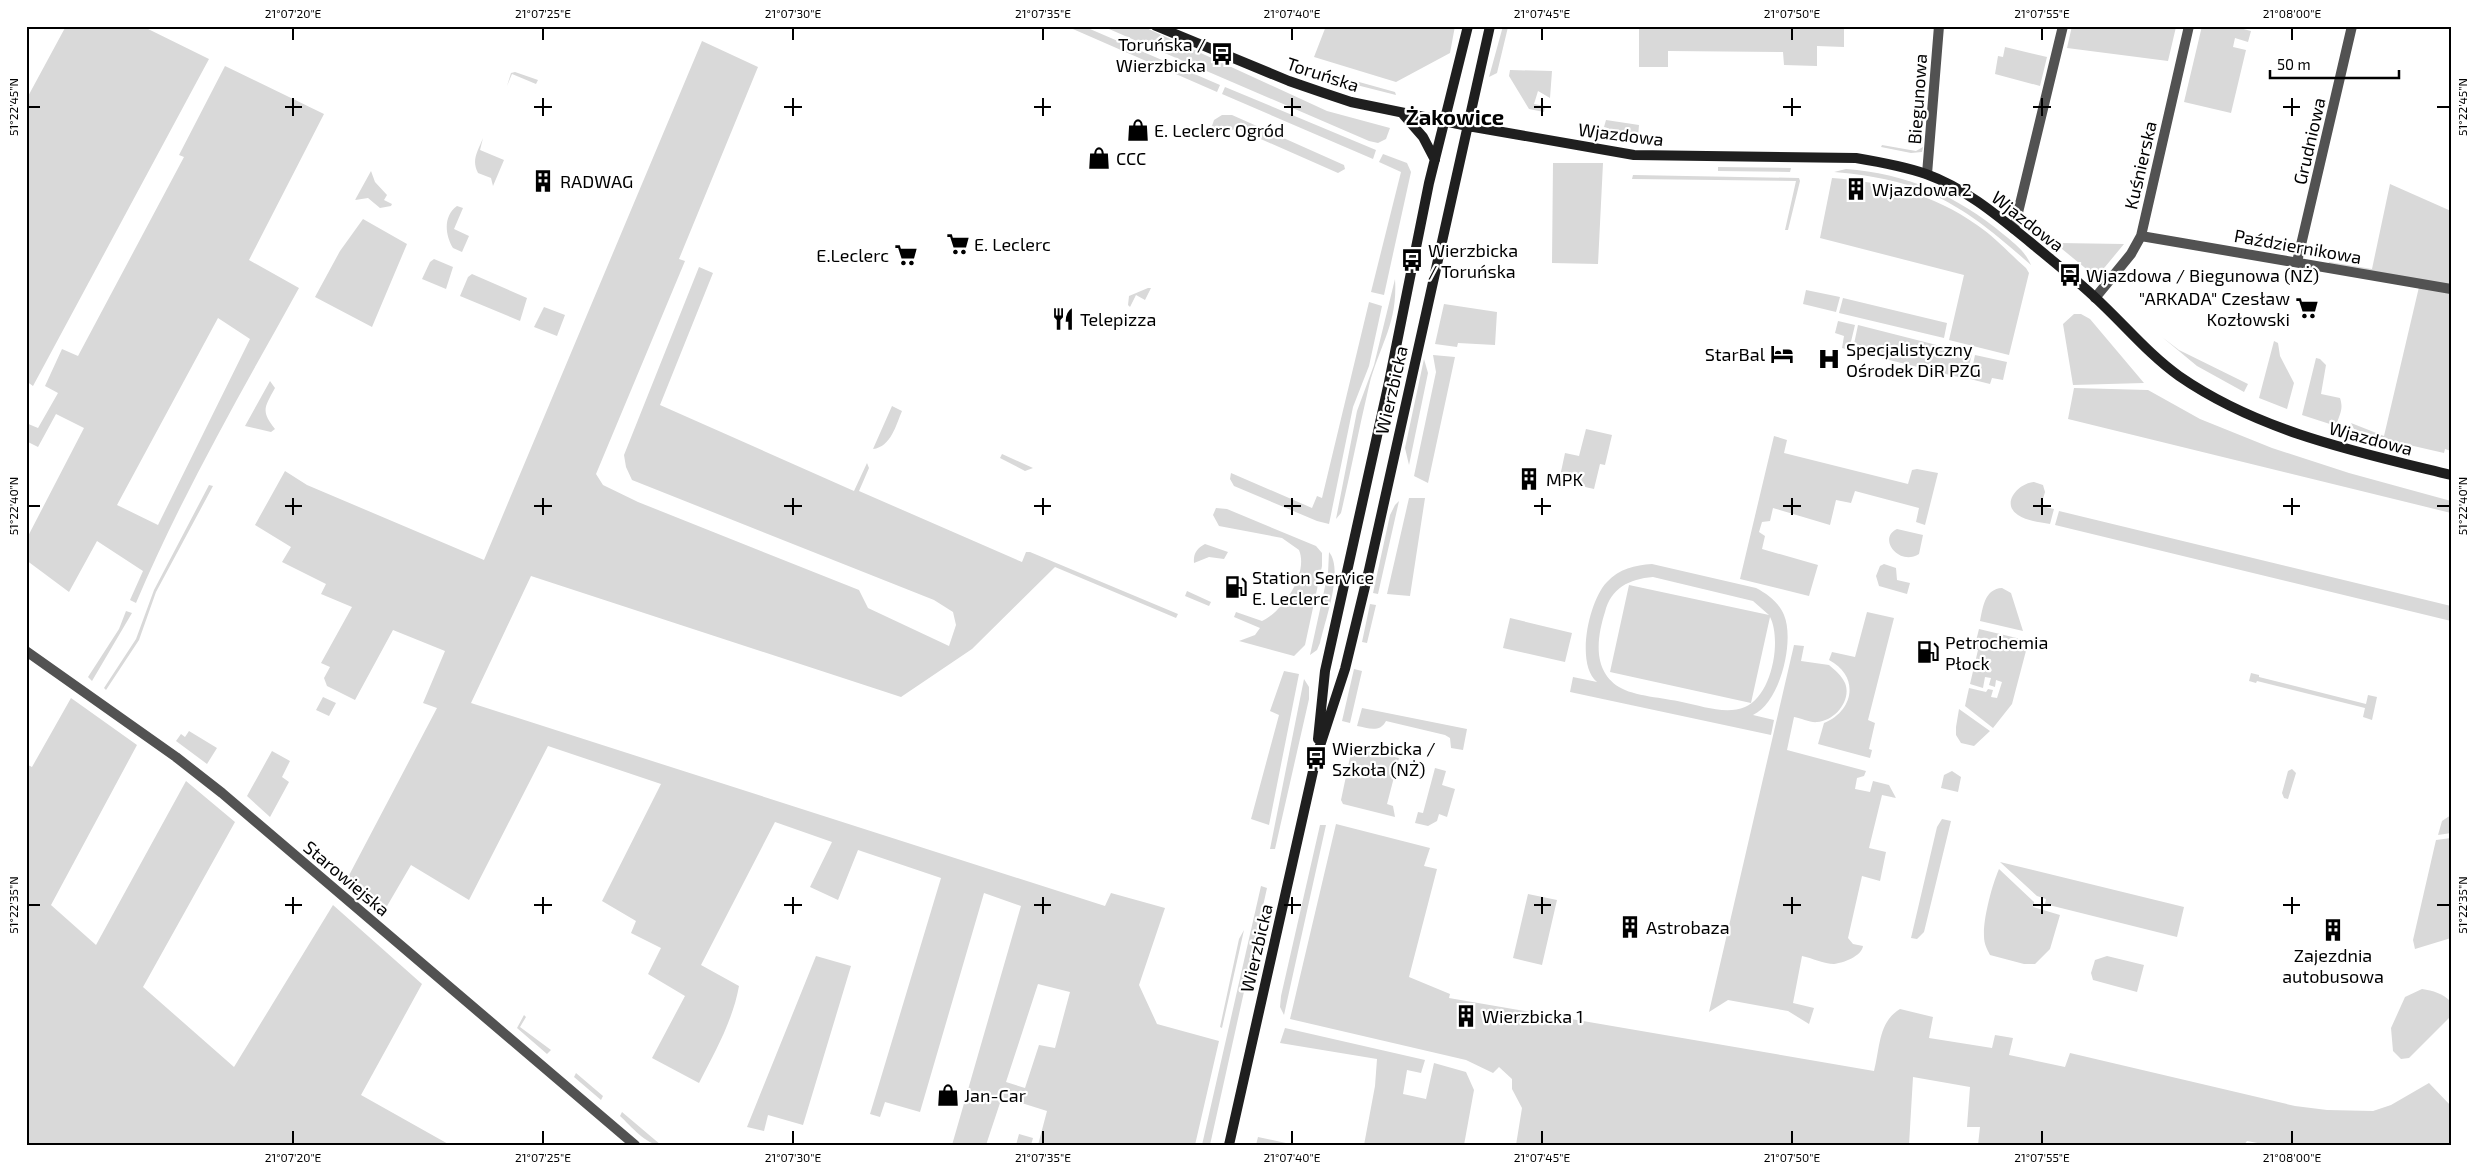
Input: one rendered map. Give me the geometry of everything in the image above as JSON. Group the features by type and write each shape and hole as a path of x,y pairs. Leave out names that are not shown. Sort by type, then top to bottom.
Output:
{"street":[{"name":"Toruńska","path":"1156,26 1289,82 1351,102 1445,122"},
{"name":"Toruńska","path":"1172,26 1197,42"},
{"name":"Wierzbicka","path":"1316,758 1325,671 1435,160 1468,26"},
{"name":"Wierzbicka","path":"1229,1145 1316,758 1345,669 1490,26"},
{"name":"Biegunowa","path":"1927,174 1939,26"},
{"path":"2014,229 2063,26"},
{"name":"Kuśnierska","path":"2095,298 2131,254 2141,236 2189,26"},
{"name":"Grudniowa","path":"2297,262 2352,26"},
{"path":"1402,113 1423,137 1435,160"},
{"name":"Wjazdowa","path":"1445,122 1628,154 1856,158 1882,162 1927,174 1964,192 2014,229 2095,298 2161,361 2201,390 2231,406 2312,440 2451,476"},
{"name":"Październikowa","path":"2141,236 2451,289"},
{"name":"Starowiejska","path":"26,651 176,757 222,793 635,1145"}],"shaded area":[{"path":"66,26 142,26 209,59 33,386 26,381 26,100"},
{"path":"1066,26 1083,26 1220,85 1217,92"},
{"path":"1102,26 1142,26 1327,111 1390,128 1386,139 1378,143 1369,141"},
{"path":"1326,26 1455,26 1450,53 1396,82 1314,57"},
{"path":"1503,26 1508,27 1497,73 1489,77"},
{"path":"1639,26 1844,26 1844,47 1817,46 1817,66 1784,65 1783,52 1668,51 1668,67 1639,67"},
{"path":"2072,26 2176,27 2168,61 2067,48"},
{"path":"2202,26 2232,26 2251,31 2248,42 2235,38 2233,47 2246,50 2231,113 2184,102"},
{"path":"702,41 758,67 679,259 685,261 596,474 603,485 638,502 859,590 868,608 949,646 956,625 953,612 934,600 632,480 626,467 624,455 699,267 713,273 660,405 854,491 867,463 869,468 859,491 1022,562 1026,552 1030,552 1178,614 1176,618 1055,567 972,649 901,697 531,576 471,703 1105,906 1111,893 1165,908 1139,985 1157,1024 1219,1041 1195,1145 1038,1145 1047,1111 1002,1097 986,1145 952,1145 1021,906 984,893 920,1112 885,1102 880,1117 870,1114 941,878 858,850 838,900 810,887 832,842 775,822 701,965 739,986 728,1023 699,1083 652,1058 685,996 648,974 661,948 631,933 636,921 602,901 661,784 548,746 469,900 411,865 383,913 346,881 437,708 423,703 445,651 393,630 355,700 327,686 324,678 330,667 321,663 352,607 321,594 326,584 282,562 291,547 255,525 285,471 307,485 484,560","holes":["1038,984 1070,992 1055,1048 1039,1045 1025,1088 1006,1082"]},
{"path":"2005,47 2047,57 2040,86 1995,74 1998,56 2003,57"},
{"path":"225,66 324,114 249,260 299,288 193,483 136,603 130,600 143,571 97,541 69,592 26,560 26,540 84,428 56,414 38,447 26,441 26,423 38,428 58,393 45,386 62,349 78,356 184,157 179,155","holes":["218,318 250,339 158,525 117,505"]},
{"path":"1316,70 1395,92 1396,95 1317,75"},
{"path":"1510,70 1552,71 1550,98 1538,91 1534,104 1545,106 1544,112 1529,109 1509,76"},
{"path":"515,72 538,80 536,84 512,74 507,86 511,73"},
{"path":"1225,87 1376,150 1373,159 1222,94"},
{"path":"1222,115 1232,115 1344,165 1345,169 1338,173 1238,129 1223,131 1212,126 1214,120"},
{"path":"1606,120 1639,125 1638,137 1645,138 1645,140 1604,127"},
{"path":"483,138 480,150 504,160 493,186 491,178 478,173 475,164"},
{"path":"1882,145 1916,151 1923,147 1922,152 1911,153 1881,147"},
{"path":"1383,154 1407,163 1411,172 1384,295 1371,292 1401,172 1379,162"},
{"path":"1553,163 1603,163 1598,264 1552,263"},
{"path":"1718,167 1791,168 1790,172 1718,171"},
{"path":"1846,169 1868,171 1910,181 1949,198 1986,220 2007,237 2022,251 2031,265 1985,226 1942,199 1894,181 1834,172"},
{"path":"371,171 375,182 387,195 384,200 392,204 391,206 380,208 368,198 355,200"},
{"path":"1633,175 1799,178 1800,181 1788,230 1785,230 1796,181 1632,179"},
{"path":"1832,178 1889,186 1944,205 1984,230 2026,268 2029,273 2009,355 1949,340 1964,275 1820,238"},
{"path":"2390,184 2451,211 2451,285 2328,264 2329,262 2372,269"},
{"path":"457,206 463,208 454,229 469,236 462,252 453,248 447,232 447,220 452,210"},
{"path":"363,219 407,244 372,327 315,297 340,251"},
{"path":"2056,244 2124,244 2100,273 2090,272"},
{"path":"434,259 453,267 446,289 422,279 430,262"},
{"path":"472,274 527,298 520,321 460,296 468,277"},
{"path":"1395,279 1394,309 1391,322 1369,386 1341,513 1336,519 1357,411 1374,365"},
{"path":"2419,287 2451,293 2451,451 2445,449 2444,453 2383,439 2354,429 2351,423 2384,436"},
{"path":"1151,288 1145,300 1136,295 1130,307 1128,305 1129,296"},
{"path":"1806,290 1840,297 1836,312 1803,304"},
{"path":"1843,298 1947,323 1944,338 1839,313"},
{"path":"1369,302 1382,306 1369,366 1353,407 1329,524 1317,521 1234,486 1230,479 1231,473 1312,508 1317,496 1322,498"},
{"path":"1444,304 1497,312 1495,345 1458,343 1457,347 1435,344"},
{"path":"544,307 565,315 557,336 534,327"},
{"path":"2074,314 2081,314 2090,319 2144,383 2073,385 2063,324"},
{"path":"1838,321 1855,325 1849,350 1842,348 1844,336 1835,333"},
{"path":"1858,325 1972,354 1966,379 1857,352 1859,345 1854,344"},
{"path":"2162,337 2179,350 2248,384 2244,392 2197,366"},
{"path":"2274,341 2278,343 2280,356 2294,383 2287,409 2259,398"},
{"path":"1433,355 1455,357 1428,483 1414,476 1436,372"},
{"path":"1975,355 2007,362 2003,380 1992,378 1990,384 1970,379"},
{"path":"2316,358 2326,365 2321,394 2340,398 2341,409 2336,426 2302,415"},
{"path":"1424,359 1428,373 1409,465 1405,448"},
{"path":"270,381 275,388 266,405 266,413 275,429 271,432 245,426"},
{"path":"2074,388 2148,390 2200,419 2272,448 2349,473 2451,501 2451,513 2068,419"},
{"path":"892,406 902,411 895,429 889,440 873,449"},
{"path":"1586,429 1612,435 1605,465 1600,464 1594,489 1559,481 1565,453 1579,456"},
{"path":"1774,436 1787,440 1784,453 1908,484 1912,470 1917,469 1938,473 1925,525 1916,522 1919,508 1855,491 1851,503 1836,500 1830,525 1773,508 1770,521 1762,522 1759,532 1765,536 1762,549 1818,565 1809,596 1740,579"},
{"path":"1002,454 1033,468 1025,471 1000,458"},
{"path":"2034,482 2043,485 2045,492 2041,506 2054,509 2050,524 2025,519 2013,510 2011,505 2011,500 2018,490 2028,483"},
{"path":"209,485 213,486 156,592 139,640 106,690 104,688 136,639 154,590"},
{"path":"1409,498 1425,498 1410,596 1387,594"},
{"path":"1399,501 1378,594 1373,593 1390,515"},
{"path":"1216,508 1227,509 1316,546 1322,553 1322,566 1305,645 1294,656 1239,641 1255,635 1260,628 1234,617 1236,612 1262,621 1278,609 1297,581 1301,560 1299,550 1282,538 1219,526 1213,515"},
{"path":"2059,511 2451,606 2451,621 2055,525"},
{"path":"1897,529 1923,535 1919,554 1904,557 1893,550 1889,539 1891,533"},
{"path":"1205,544 1228,552 1224,559 1209,557 1194,563 1196,552"},
{"path":"1329,552 1335,571 1332,596 1320,643 1317,650 1310,655 1328,573"},
{"path":"1652,564 1756,588 1776,603 1784,615 1787,626 1788,640 1783,670 1771,698 1763,708 1753,715 1774,720 1771,735 1570,692 1573,677 1597,682 1590,673 1587,661 1587,632 1590,617 1600,591 1607,582 1617,574 1633,567","holes":["1653,577 1753,601 1769,615 1629,585 1610,672 1751,703 1745,707 1722,710 1632,693 1619,687 1604,672 1599,652 1599,642 1602,622 1608,604 1616,591 1636,580","1770,617 1775,639 1772,666 1762,692 1751,703"]},
{"path":"1884,564 1896,568 1897,580 1910,583 1907,594 1879,586 1876,576 1880,566"},
{"path":"2002,588 2011,593 2023,631 1980,621 1988,595 1996,589"},
{"path":"1187,591 1211,602 1209,606 1185,596"},
{"path":"1370,604 1376,605 1367,643 1362,642"},
{"path":"126,611 132,613 92,681 88,677 119,629"},
{"path":"1867,612 1894,618 1868,720 1875,723 1869,749 1872,750 1870,758 1818,744 1824,723 1834,718 1842,710 1847,702 1849,693 1846,675 1829,660 1832,652 1855,657"},
{"path":"1510,618 1572,633 1565,662 1503,648"},
{"path":"1979,629 2025,640 2027,647 2012,704 1993,728 1965,706 1969,688 1986,692 1988,689 1993,690 1991,697 1997,698 2002,682 1996,680 1995,687 1989,685 1991,678 1985,677 1983,688 1970,684 1978,650 1974,649"},
{"path":"1794,645 1804,646 1801,661 1829,665 1842,678 1847,690 1844,703 1836,714 1830,718 1824,721 1812,722 1794,717 1787,750 1866,771 1864,776 1857,778 1855,789 1870,792 1873,781 1889,785 1896,798 1882,795 1869,848 1886,852 1880,881 1862,876 1848,938 1853,944 1863,946 1862,950 1852,958 1834,964 1802,956 1793,1003 1814,1008 1809,1024 1788,1011 1728,1000 1709,1012"},
{"path":"1354,669 1362,671 1350,723 1342,721"},
{"path":"1284,671 1299,674 1269,825 1251,819 1279,715 1270,711"},
{"path":"2251,673 2259,675 2259,677 2366,704 2368,695 2377,697 2372,720 2363,717 2365,708 2257,681 2256,683 2249,681"},
{"path":"1304,679 1309,687 1309,699 1275,849 1270,849"},
{"path":"323,697 336,703 329,716 316,710"},
{"path":"71,698 137,745 51,905 96,945 186,781 235,822 143,987 234,1067 333,905 422,984 361,1095 450,1145 26,1145 26,764 32,767"},
{"path":"1362,708 1467,729 1463,750 1451,748 1450,738 1445,735 1386,721 1377,728 1357,726"},
{"path":"1959,709 1990,731 1974,746 1961,743 1956,735"},
{"path":"189,731 217,748 207,764 176,741 181,734 185,737"},
{"path":"1352,748 1399,758 1387,804 1393,806 1395,817 1343,804 1341,800"},
{"path":"272,751 290,761 282,777 289,782 270,817 247,796"},
{"path":"1435,768 1446,771 1442,785 1455,789 1447,817 1439,814 1437,821 1428,826 1415,823 1418,812 1423,813"},
{"path":"2292,769 2296,773 2288,799 2284,798 2282,793 2288,771"},
{"path":"1952,771 1961,777 1958,792 1941,788 1944,775"},
{"path":"2451,815 2451,833 2438,835 2442,821"},
{"path":"1942,819 1951,821 1924,932 1917,939 1911,938 1937,827"},
{"path":"1336,824 1430,848 1424,866 1437,869 1409,977 1450,994 1449,998 1874,1071 1884,1029 1893,1014 1900,1009 1933,1017 1929,1038 1992,1048 1995,1035 2013,1038 2009,1055 2065,1067 2070,1053 2295,1106 2327,1110 2373,1111 2391,1105 2429,1083 2451,1106 2451,1145 2268,1145 2247,1141 2244,1145 1978,1145 1980,1127 1967,1127 1970,1087 1913,1077 1909,1145 1516,1145 1522,1108 1512,1089 1512,1079 1499,1067 1493,1073 1466,1060 1290,1019"},
{"path":"1320,825 1326,825 1284,1015 1280,1007 1281,996"},
{"path":"2451,838 2451,938 2415,949 2413,940 2436,840"},
{"path":"2000,862 2184,907 2177,937 2045,904 2046,899 2037,896"},
{"path":"1999,869 2034,902 2033,907 2060,915 2050,949 2035,964 2024,964 1990,955 1986,946 1984,929 1986,912"},
{"path":"1261,886 1267,888 1210,1145 1202,1145"},
{"path":"1528,894 1557,900 1542,965 1513,958"},
{"path":"1244,930 1222,1028 1220,1027 1239,939"},
{"path":"816,956 851,966 803,1125 768,1115 764,1131 747,1127"},
{"path":"2107,956 2144,965 2137,992 2093,980 2091,973 2095,960"},
{"path":"2422,989 2445,996 2451,1002 2451,1016 2409,1058 2401,1059 2393,1051 2391,1028 2405,997"},
{"path":"524,1015 526,1017 520,1027 551,1050 547,1054 517,1028"},
{"path":"1285,1028 1425,1060 1421,1073 1407,1070 1403,1094 1426,1099 1434,1063 1466,1072 1474,1090 1464,1145 1364,1145 1375,1086 1377,1059 1280,1043"},
{"path":"576,1073 603,1096 601,1100 574,1077"},
{"path":"622,1112 661,1145 650,1142 639,1134 620,1116"},
{"path":"1019,1134 1033,1138 1031,1145 1016,1145"},
{"path":"1258,1137 1295,1145 1256,1145"}],"place":[{"name":"Toruńska / Wierzbicka","path":"1222,54"},
{"name":"E. Leclerc Ogród","path":"1138,130"},
{"name":"CCC","path":"1099,158"},
{"name":"RADWAG","path":"543,181"},
{"name":"Wjazdowa 2","path":"1856,189"},
{"name":"E. Leclerc","path":"958,244"},
{"name":"E.Leclerc","path":"906,255"},
{"name":"Wierzbicka / Toruńska","path":"1412,260"},
{"name":"Wjazdowa / Biegunowa (NŻ)","path":"2070,275"},
{"name":"\"ARKADA\" Czesław Kozłowski","path":"2307,308"},
{"name":"Telepizza","path":"1063,319"},
{"name":"StarBal","path":"1782,354"},
{"name":"Specjalistyczny Ośrodek DiR PZG","path":"1829,359"},
{"name":"MPK","path":"1529,479"},
{"name":"Station Service E. Leclerc","path":"1236,587"},
{"name":"Petrochemia Płock","path":"1928,652"},
{"name":"Wierzbicka / Szkoła (NŻ)","path":"1316,758"},
{"name":"Astrobaza","path":"1630,927"},
{"name":"Zajezdnia autobusowa","path":"2333,930"},
{"name":"Wierzbicka 1","path":"1466,1016"},
{"name":"Jan-Car","path":"948,1095"}],"district":[{"name":"Żakowice","path":"1455,116"}]}
